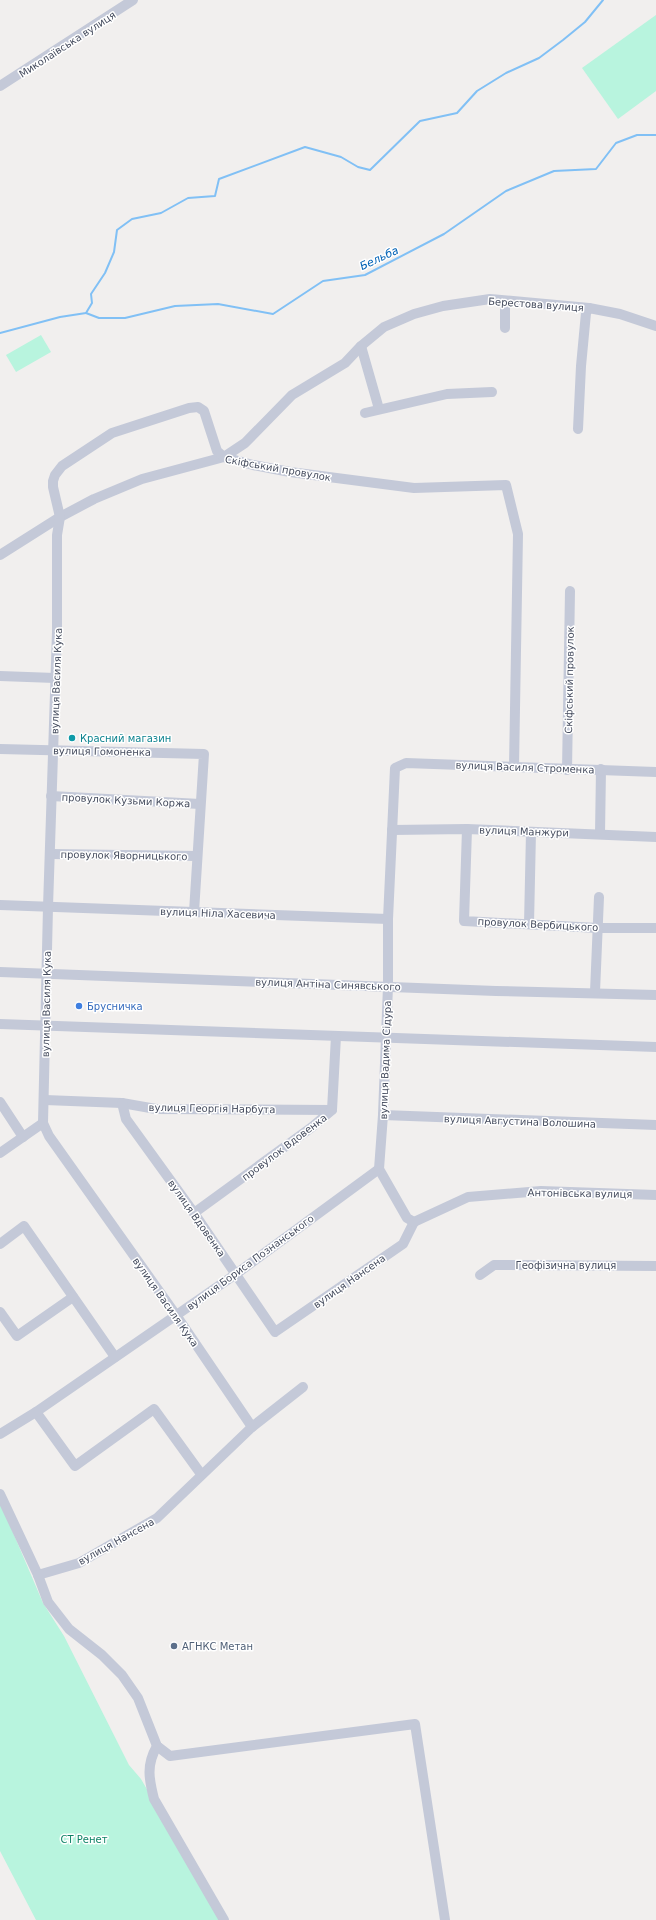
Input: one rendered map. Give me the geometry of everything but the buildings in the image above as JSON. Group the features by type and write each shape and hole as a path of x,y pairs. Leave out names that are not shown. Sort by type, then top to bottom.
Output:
{"street":[{"name":"Миколаївська вулиця","path":"0,86 133,0"},
{"name":"Берестова вулиця","path":"224,457 245,442 292,395 345,363 361,346 384,327 414,314 443,306 490,299 589,308 620,314 656,326"},
{"path":"505,328 507,301"},
{"path":"578,430 586,313 589,308"},
{"path":"361,346 378,409"},
{"path":"365,413 447,394 492,392"},
{"path":"60,517 53,487 55,475 62,466 112,433 189,408 198,407 204,411 217,451 224,457"},
{"name":"Скіфський провулок","path":"0,555 60,517 94,499 142,479 224,457 253,466 414,488 506,485 518,534 514,767"},
{"name":"вулиця Василя Кука","path":"60,517 57,535 58,601 54,750 51,796 46,974 45,1100 43,1123 49,1136 176,1315 252,1427"},
{"name":"Скіфський провулок","path":"567,770 570,591"},
{"path":"0,676 55,678"},
{"name":"вулиця Гомоненка","path":"0,749 204,754 200,804"},
{"name":"вулиця Василя Строменка","path":"395,768 406,763 567,770 656,772"},
{"name":"вулиця Вадима Сідура","path":"379,1169 384,1115 385,1037 388,986 388,919 392,803 395,768"},
{"path":"600,834 601,770"},
{"name":"провулок Кузьми Коржа","path":"51,796 200,804"},
{"path":"194,912 200,804"},
{"name":"вулиця Манжури","path":"392,830 467,829 656,837"},
{"name":"провулок Вербицького","path":"467,829 464,921 598,928 656,928"},
{"path":"529,924 531,832"},
{"name":"провулок Яворницького","path":"50,854 197,856"},
{"path":"594,992 599,897"},
{"name":"вулиця Ніла Хасевича","path":"0,905 388,919"},
{"name":"вулиця Антіна Синявського","path":"0,972 496,991 656,994"},
{"path":"0,1024 656,1047"},
{"name":"провулок Вдовенка","path":"194,1213 312,1127 332,1110 336,1036"},
{"name":"вулиця Георгія Нарбута","path":"45,1100 122,1102 156,1108 332,1110"},
{"path":"0,1102 23,1137"},
{"name":"вулиця Вдовенка","path":"122,1102 126,1119 194,1213 275,1332"},
{"name":"вулиця Августина Волошина","path":"384,1115 656,1125"},
{"path":"0,1153 43,1123"},
{"path":"379,1169 407,1218 414,1222"},
{"name":"вулиця Бориса Познанського","path":"0,1434 36,1412 236,1274 379,1169"},
{"name":"Антонівська вулиця","path":"414,1222 468,1197 541,1191 656,1195"},
{"name":"вулиця Нансена","path":"275,1332 403,1244 414,1222"},
{"path":"0,1244 24,1226 115,1357"},
{"name":"Геофізична вулиця","path":"480,1275 494,1265 656,1266"},
{"path":"0,1312 17,1336 73,1297"},
{"name":"вулиця Нансена","path":"38,1575 79,1563 157,1518 201,1474 252,1427 303,1387"},
{"path":"36,1412 75,1466 154,1410 201,1474"},
{"path":"0,1494 38,1575 48,1602 69,1629 102,1655 122,1674 138,1698 157,1746 170,1756 181,1756 415,1724 445,1920"},
{"path":"157,1746 152,1755 148,1778 154,1799 224,1920"}],"green space":[{"path":"656,15 656,91 618,119 582,68"},
{"path":"41,335 51,352 16,372 6,355"},
{"name":"СТ Ренет","path":"0,1502 43,1603 64,1636 129,1765 141,1779 222,1920 36,1920 0,1851"}],"waterway":[{"path":"0,333 60,317 86,313 92,303 91,294 105,273 114,252 117,230 132,219 161,213 188,198 215,196 219,179 305,147 341,157 358,167 370,170 420,121 457,113 477,91 506,73 539,58 563,40 585,22 603,0"},
{"name":"Бельба","path":"86,313 99,318 125,318 175,306 218,304 273,314 323,281 365,275 444,234 506,191 554,171 596,169 616,143 637,135 656,135"}],"place":[{"name":"Красний магазин","path":"72,738"},
{"name":"Брусничка","path":"79,1006"},
{"name":"АГНКС Метан","path":"174,1646"}]}
